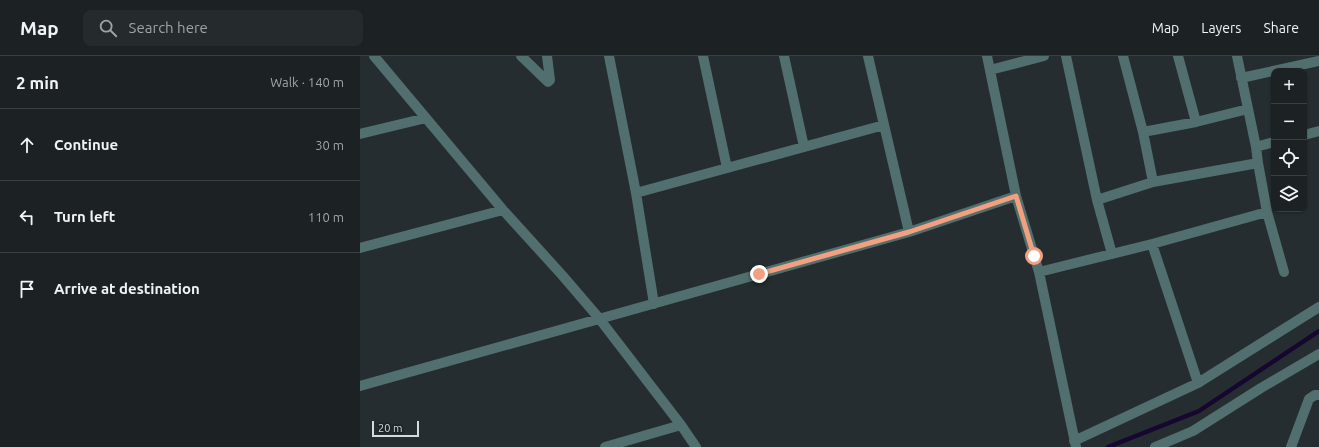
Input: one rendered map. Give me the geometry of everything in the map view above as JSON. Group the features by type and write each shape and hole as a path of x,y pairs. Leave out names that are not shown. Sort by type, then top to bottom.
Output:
{"street":[{"path":"374,56 503,210 562,275 598,318 681,425 696,447"},
{"path":"521,56 548,82 550,80 547,56"},
{"path":"609,56 636,193 654,304"},
{"path":"703,56 727,168"},
{"path":"784,56 804,147"},
{"path":"868,56 909,232"},
{"path":"986,56 1016,196 1039,272 1075,444 1198,383 1319,307"},
{"path":"990,70 1044,56"},
{"path":"1066,56 1097,200 1112,254"},
{"path":"1123,56 1143,132 1153,182"},
{"path":"1178,56 1196,122"},
{"path":"1238,56 1267,212 1284,272"},
{"path":"1241,78 1319,61"},
{"path":"1143,132 1196,122 1248,109"},
{"path":"360,134 426,118"},
{"path":"636,193 884,125"},
{"path":"1307,134 1319,131"},
{"path":"1256,147 1271,143"},
{"path":"1097,200 1153,182 1258,163"},
{"path":"360,386 909,232 1016,196"},
{"path":"360,248 503,210"},
{"path":"1039,272 1152,244 1267,212"},
{"path":"1152,244 1198,383"},
{"path":"1155,447 1193,431 1261,388 1319,354"},
{"path":"1291,447 1309,399 1315,395 1319,395"},
{"path":"606,447 681,425"}],"waterway":[{"path":"1108,447 1199,411 1319,331"}],"route":[{"path":"759,274 909,232 1016,196 1034,256"}]}
